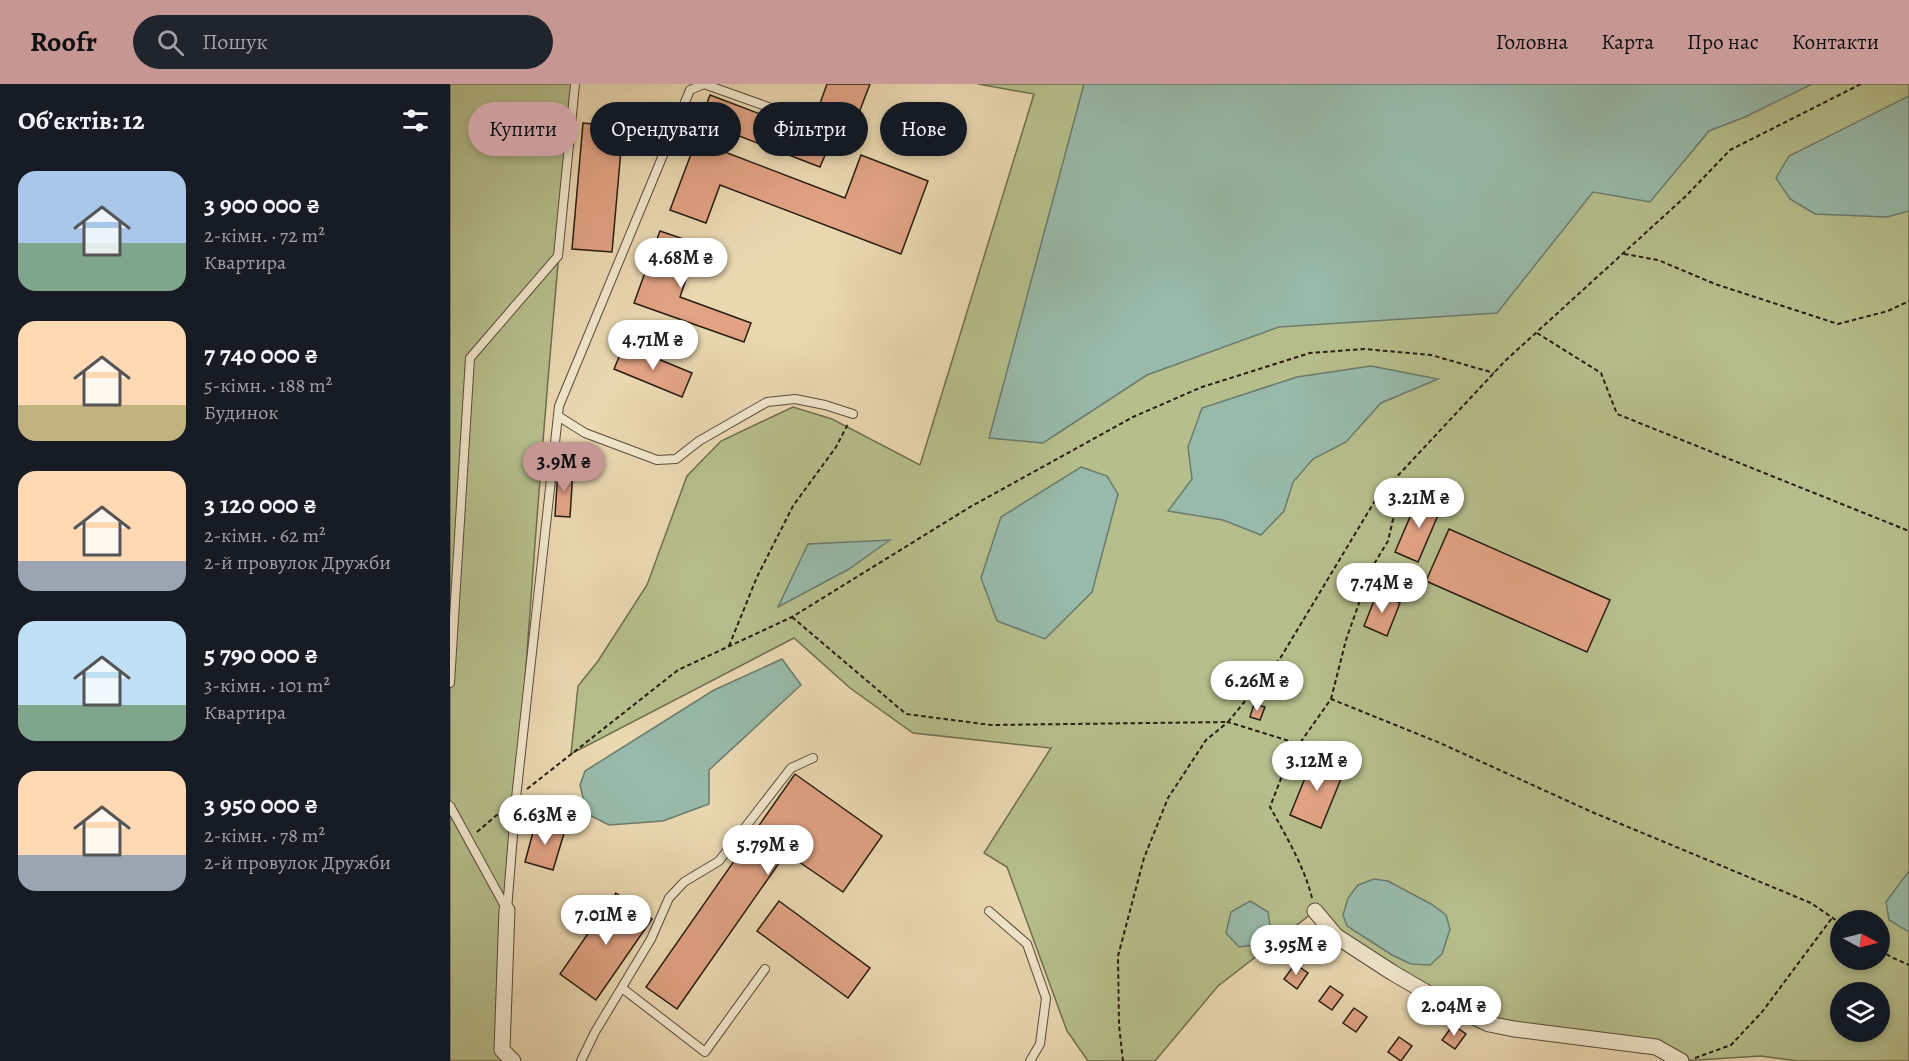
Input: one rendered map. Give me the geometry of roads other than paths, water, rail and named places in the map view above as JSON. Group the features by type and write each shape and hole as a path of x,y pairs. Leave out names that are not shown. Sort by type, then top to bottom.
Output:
{"street":[{"path":"507,910 502,1050 513,1061"},
{"path":"1315,911 1336,936 1430,994 1489,1024 1656,1047 1681,1061"}],"lane":[{"path":"450,683 470,358 558,256 575,84"},
{"path":"507,910 516,798 559,406 690,90 704,84 754,102"},
{"path":"558,416 585,433 657,460 676,459 699,441 767,402 795,399 853,414"},
{"path":"581,1061 651,939 669,898 684,882 719,861 791,768 813,758"},
{"path":"450,806 507,910"},
{"path":"989,911 1026,944 1046,998 1040,1044 1030,1061"},
{"path":"622,988 705,1052 765,969"}]}
